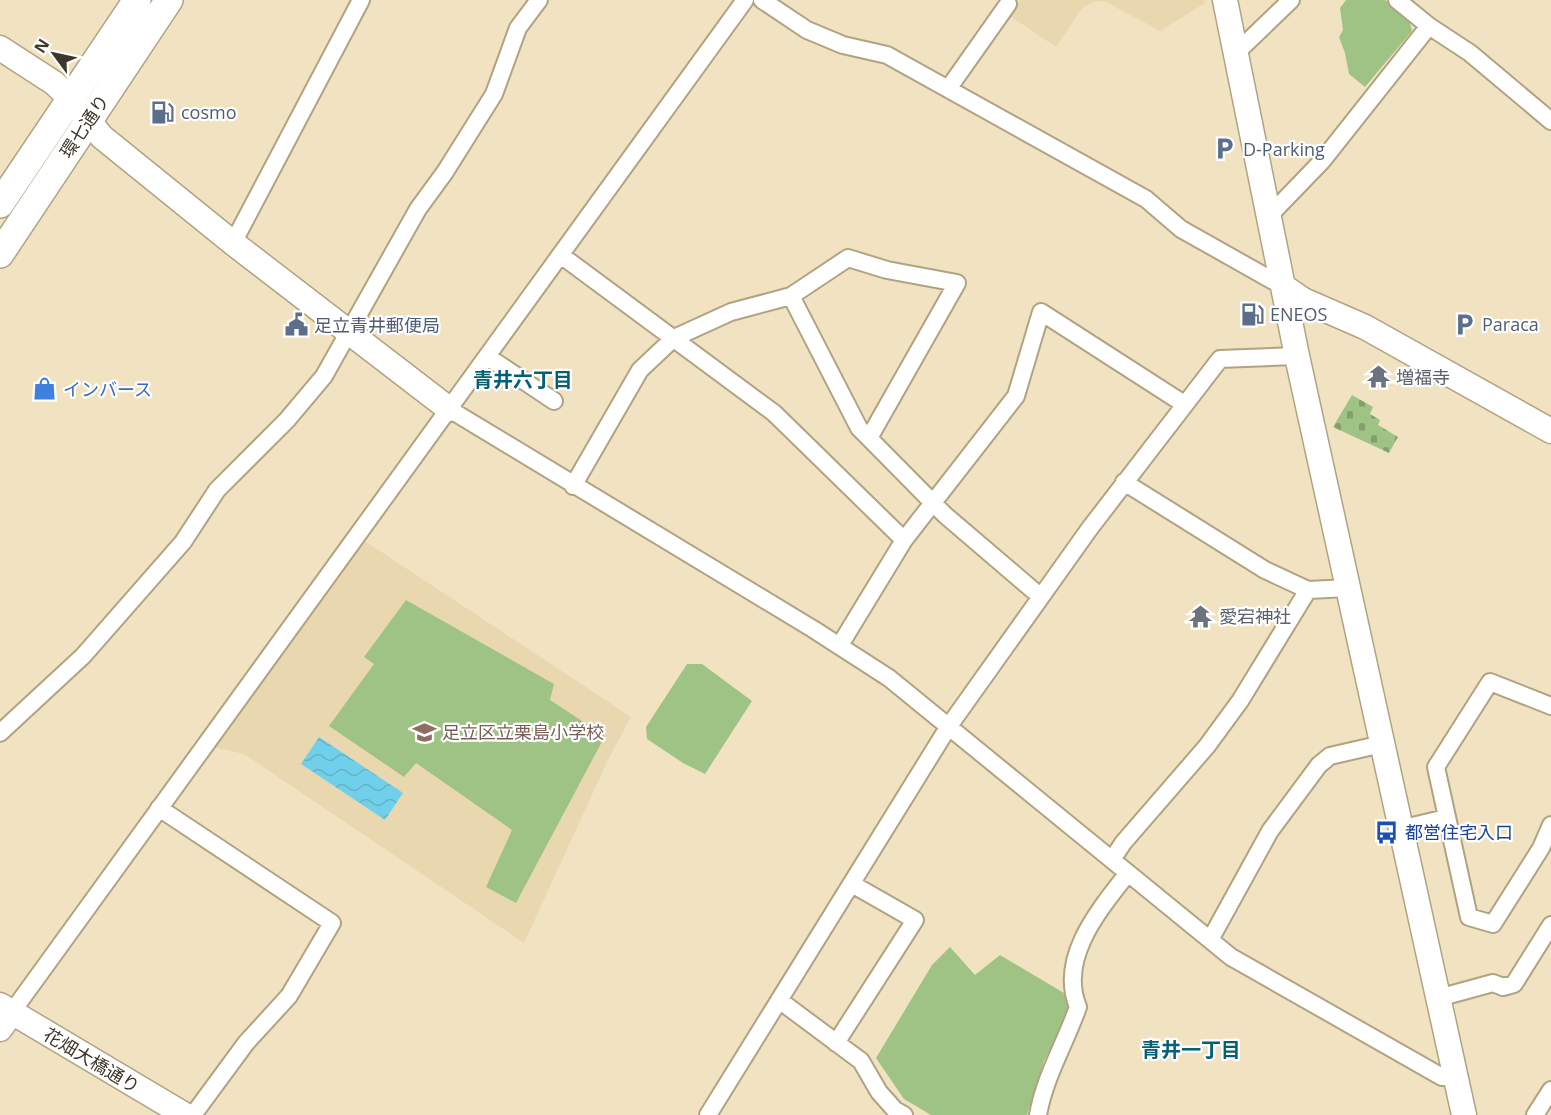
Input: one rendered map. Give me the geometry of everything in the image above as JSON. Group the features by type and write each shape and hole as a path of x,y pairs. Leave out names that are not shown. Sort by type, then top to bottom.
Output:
{"main road":[{"name":"環七通り","path":"0,204 137,0"},
{"name":"環七通り","path":"0,254 169,0"}],"street":[{"path":"234,243 362,0"},
{"path":"0,734 83,656 183,542 217,490 304,401 324,376 418,209 446,172 494,94 518,28 539,0"},
{"path":"4,1015 159,808 745,0"},
{"path":"762,0 807,30 843,45 888,55 1146,199 1181,229 1303,300 1365,327 1551,431"},
{"path":"1225,0 1297,356 1464,1115"},
{"path":"1236,53 1291,0"},
{"path":"1397,0 1429,26 1470,53 1551,121"},
{"path":"948,89 1008,4"},
{"path":"1268,217 1322,161 1429,26"},
{"path":"0,48 54,83 70,98 102,137 448,409 840,645 889,678 1231,957 1442,1077 1456,1077"},
{"path":"561,256 774,413 904,540"},
{"path":"573,486 640,370 674,338 731,312 791,296 848,258 887,270 957,284 869,438"},
{"path":"791,296 859,428 933,502 1041,597"},
{"path":"840,645 904,540 1016,396 1041,312 1184,404"},
{"path":"708,1115 949,726 1124,482 1184,404 1220,359 1297,356"},
{"path":"488,357 554,401"},
{"path":"1124,482 1236,554 1308,590 1348,588"},
{"path":"1112,860 1123,843 1207,746 1240,701 1308,590"},
{"path":"1551,706 1490,682 1436,767 1469,917 1493,924 1541,848 1551,825"},
{"path":"1210,940 1270,831 1319,765 1330,756 1382,744"},
{"path":"159,808 332,923 289,996 246,1043 193,1115"},
{"path":"1400,829 1446,818"},
{"path":"1038,1115 1048,1074 1069,1032 1078,1007 1071,991 1074,965 1091,920 1128,873"},
{"path":"836,1043 915,920 852,884"},
{"path":"1438,998 1493,983 1503,987 1514,984 1551,925"},
{"path":"779,1000 861,1061 879,1092 898,1113"},
{"name":"花畑大橋通り","path":"4,1015 185,1115"},
{"path":"1535,1115 1551,1090"}],"shaded area":[{"path":"1020,0 1204,0 1205,3 1160,31 1106,2 1097,1 1083,7 1056,47 1010,16"},
{"name":"足立区立栗島小学校","path":"365,541 631,717 608,760 524,943 244,754 214,747"}],"green space":[{"path":"1346,0 1385,0 1409,19 1412,31 1365,87 1349,74 1339,37 1343,30 1340,8"},
{"path":"1352,395 1373,407 1370,414 1380,420 1378,425 1398,437 1389,453 1333,427"},
{"path":"406,600 554,684 550,700 605,736 516,903 486,887 512,830 416,763 404,777 329,726 374,664 364,657"},
{"path":"687,664 702,664 752,701 705,774 683,763 647,739 646,727"},
{"path":"950,947 975,975 1000,955 1064,993 1072,1007 1044,1061 1027,1115 931,1115 904,1099 876,1058 932,965"}],"water":[{"path":"319,737 403,793 385,820 301,764"}],"place":[{"name":"cosmo","path":"163,112"},
{"name":"D-Parking","path":"1225,149"},
{"name":"ENEOS","path":"1252,314"},
{"name":"Paraca","path":"1464,324"},
{"name":"足立青井郵便局","path":"296,325"},
{"name":"増福寺","path":"1378,377"},
{"name":"インバース","path":"45,389"},
{"name":"愛宕神社","path":"1201,616"},
{"name":"足立区立栗島小学校","path":"424,732"},
{"name":"都営住宅入口","path":"1387,832"}],"district":[{"name":"青井六丁目","path":"523,379"},
{"name":"青井一丁目","path":"1191,1049"}]}
